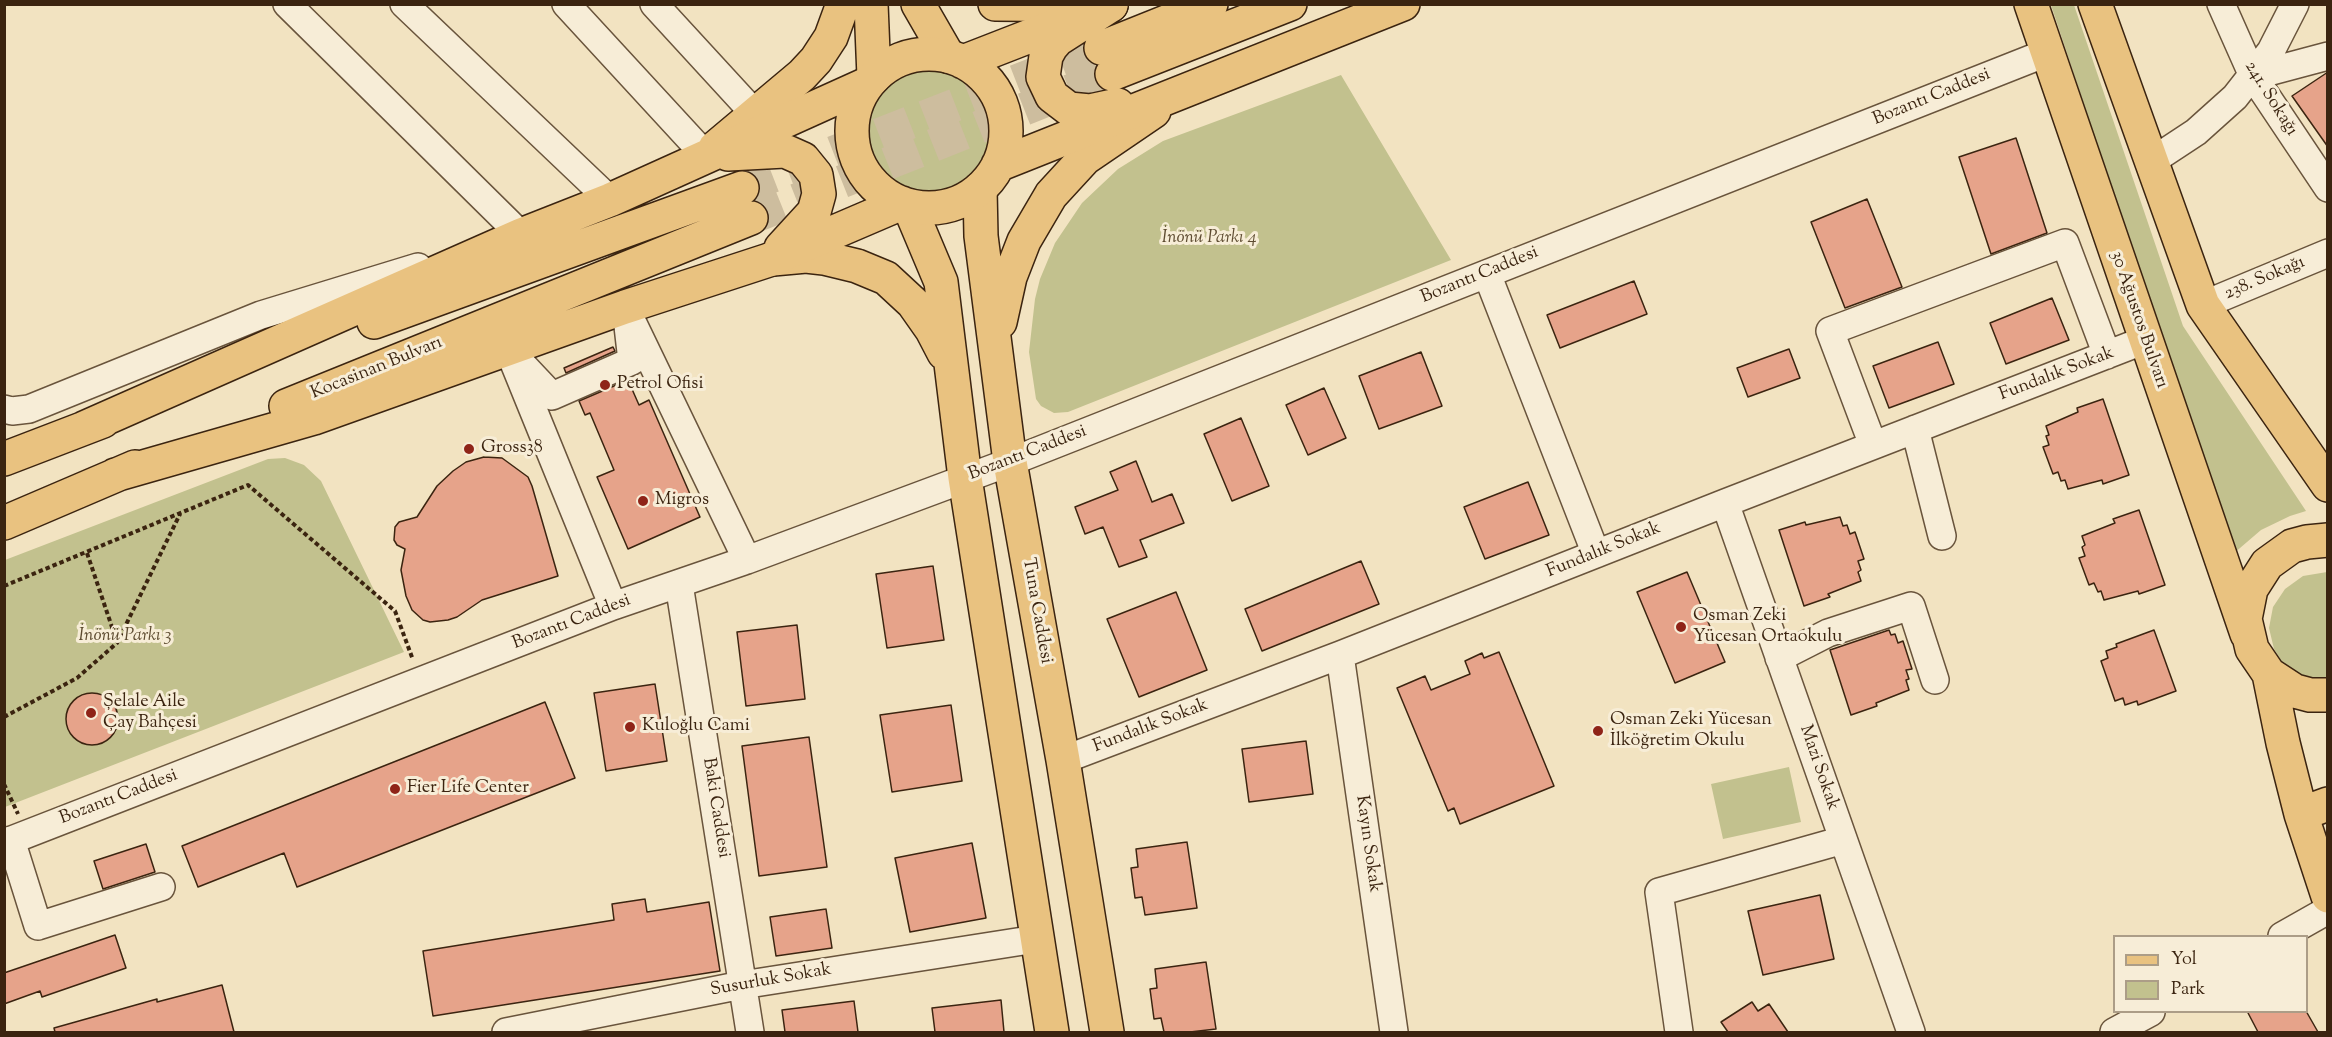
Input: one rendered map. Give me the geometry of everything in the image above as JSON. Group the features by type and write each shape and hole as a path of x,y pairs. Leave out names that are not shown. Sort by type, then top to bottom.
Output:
{"main road":[{"path":"706,156 802,75 816,60 831,37 843,4"},
{"path":"871,4 870,80 854,111 852,134 855,156 871,182 882,192 905,204 939,208 968,198 989,177 1004,151 1006,136 1002,106 996,92 987,80 956,59 918,4"},
{"path":"995,4 1112,4"},
{"path":"84,428 521,235 610,200 870,80 890,64 903,58 933,54 956,59 1112,4"},
{"path":"1112,4 1058,39 1051,47 1046,56 1043,77 1052,96 1069,109 1089,111 1182,92"},
{"path":"1211,4 1106,61 1290,4"},
{"path":"989,177 1182,92 1403,4"},
{"name":"30 Ağustos Bulvarı","path":"2031,4 2252,649 2269,674"},
{"path":"2095,4 2203,305 2328,485"},
{"path":"996,354 1010,277 1024,241 1046,202 1085,158 1182,92"},
{"path":"706,156 785,151 795,154 811,166 819,184 818,203 814,212 769,260"},
{"name":"Tuna Caddesi","path":"989,177 981,236 1010,462 1063,760 1107,1032"},
{"name":"Kocasinan Bulvarı","path":"4,459 84,428 746,203 4,523"},
{"path":"115,475 314,418 625,307 769,260 905,204"},
{"path":"905,204 941,282 965,478 1052,1032"},
{"path":"769,260 806,256 824,258 857,266 886,278 905,294 923,316 951,366"},
{"path":"2247,634 2247,604 2258,576 2267,564 2292,546 2328,540"},
{"path":"2269,674 2295,690 2310,695 2328,695"},
{"path":"2269,674 2283,743 2314,809 2328,896"}],"street":[{"path":"4,410 29,409 261,315 521,235 287,4"},
{"path":"404,4 610,200"},
{"path":"566,4 706,156"},
{"path":"654,4 755,114"},
{"name":"241. Sokağı","path":"2220,4 2253,76 2328,188"},
{"path":"2152,161 2196,132 2235,97 2271,51 2295,4"},
{"name":"Bozantı Caddesi","path":"13,839 613,606 747,560 1010,462 2046,53"},
{"path":"2253,76 2328,56"},
{"path":"1874,445 1830,331 2065,243 2107,356"},
{"name":"238. Sokağı","path":"2203,305 2328,253"},
{"path":"1487,274 1596,554"},
{"path":"508,348 552,396 632,361 625,307"},
{"path":"625,307 747,560"},
{"name":"Fundalık Sokak","path":"1063,760 1340,655 2145,340"},
{"path":"508,348 613,606"},
{"path":"1915,429 1942,536"},
{"name":"Mazi Sokak","path":"1725,503 1911,1032"},
{"name":"Baki Caddesi","path":"679,584 750,1032"},
{"path":"1779,658 1827,633 1911,606 1935,680"},
{"name":"Kayın Sokak","path":"1340,655 1394,1032"},
{"path":"13,839 38,926 161,887"},
{"path":"1678,1032 1659,892 1844,840"},
{"path":"2284,935 2328,910"},
{"name":"Susurluk Sokak","path":"506,1032 742,985 1036,939"},
{"path":"2114,1032 2147,1013"}],"path":[{"path":"4,586 248,485 395,611 421,681"},
{"path":"4,717 77,678 117,643 181,513"},
{"path":"87,553 117,643"},
{"path":"4,784 13,839"}],"green space":[{"path":"2051,5 2074,5 2183,326 2306,511 2261,530 2233,554"},
{"path":"929,71 952,76 971,89 984,108 989,131 984,154 971,173 952,186 929,191 906,186 887,173 874,154 869,131 874,108 887,89 906,76"},
{"name":"İnönü Parkı 4","path":"1341,75 1451,260 1068,412 1054,413 1041,406 1036,399 1029,352 1035,299 1040,279 1055,243 1082,203 1118,169 1163,141"},
{"name":"İnönü Parkı 3","path":"285,458 304,465 321,481 404,652 5,807 5,560 268,459"},
{"path":"2327,572 2327,683 2305,679 2286,668 2274,649 2269,628 2273,607 2285,589 2303,576"},
{"path":"1789,767 1801,822 1723,839 1711,784"}],"building":[{"path":"2328,72 2328,147 2292,96"},
{"path":"2016,138 2047,233 1991,254 1959,157"},
{"path":"1867,199 1902,287 1845,308 1811,222"},
{"path":"1634,281 1647,314 1560,348 1547,315"},
{"path":"2052,298 2069,340 2006,364 1990,323"},
{"path":"1938,342 1954,384 1889,408 1873,366"},
{"path":"613,347 615,351 566,373 564,368"},
{"path":"1789,349 1800,378 1748,397 1737,368"},
{"path":"1421,352 1442,406 1379,429 1359,376"},
{"path":"628,380 639,405 649,400 700,517 628,549 597,477 614,470 590,413 585,415 579,401"},
{"path":"1324,388 1346,438 1308,455 1286,405"},
{"path":"2103,399 2129,475 2103,484 2102,480 2068,489 2065,480 2061,481 2058,472 2053,474 2043,447 2049,445 2046,426 2078,412 2077,408"},
{"path":"1241,418 1269,486 1232,501 1204,434"},
{"path":"484,457 502,458 528,477 558,576 482,600 457,617 448,620 430,622 423,620 412,610 406,596 401,570 405,549 397,545 394,540 395,527 399,522 417,517 437,486 453,471 466,462"},
{"path":"1136,461 1152,502 1172,494 1184,523 1140,540 1147,557 1119,567 1103,527 1085,534 1075,507 1118,490 1110,472"},
{"path":"1528,482 1549,535 1485,559 1464,507"},
{"path":"2139,510 2165,585 2139,594 2138,591 2104,600 2101,591 2098,592 2094,583 2089,585 2079,558 2085,556 2082,536 2115,523 2113,519"},
{"path":"1840,517 1843,526 1847,525 1850,534 1855,532 1864,559 1858,561 1861,581 1828,594 1830,597 1804,606 1779,530 1805,522 1806,525"},
{"path":"1361,561 1379,604 1262,651 1245,609"},
{"path":"933,566 944,640 887,648 876,574"},
{"name":"Osman Zeki Yücesan Ortaokulu","path":"1687,572 1725,662 1675,683 1637,592"},
{"path":"1176,592 1207,670 1139,697 1107,619"},
{"path":"797,625 805,699 746,706 737,632"},
{"path":"1889,630 1891,635 1895,634 1898,643 1903,641 1912,669 1906,670 1909,690 1876,703 1877,706 1851,715 1830,650"},
{"path":"2154,630 2176,691 2138,705 2137,701 2125,705 2123,698 2115,701 2101,661 2108,658 2106,651 2117,647 2116,644"},
{"path":"1499,652 1554,786 1460,824 1454,808 1448,811 1397,688 1425,676 1431,690 1470,674 1465,661 1482,653 1484,658"},
{"name":"Kuloğlu Cami","path":"655,684 667,761 606,771 594,693"},
{"path":"87,693 97,693 107,697 114,704 118,719 114,734 107,741 97,745 87,745 77,741 70,734 66,724 66,714 70,704 77,697"},
{"path":"545,702 575,778 297,887 284,853 198,887 182,846"},
{"path":"951,705 962,781 892,792 880,715"},
{"path":"809,737 827,867 759,876 742,746"},
{"path":"1306,741 1313,794 1249,802 1242,749"},
{"path":"1187,842 1197,908 1145,915 1142,897 1135,898 1131,868 1138,867 1136,849"},
{"path":"972,843 986,918 910,932 895,858"},
{"path":"146,844 155,872 103,889 94,861"},
{"path":"1820,895 1834,959 1763,975 1748,911"},
{"path":"645,899 647,912 709,902 720,971 433,1016 423,951 614,920 612,904"},
{"path":"826,909 832,948 776,956 770,917"},
{"path":"115,935 126,968 42,997 40,991 4,1004 4,973"},
{"path":"1206,962 1216,1029 1164,1032 1161,1018 1154,1019 1150,989 1157,988 1155,969"},
{"path":"222,985 234,1032 55,1032 54,1028 157,999 157,1002"},
{"path":"1001,1000 1004,1032 935,1032 932,1008"},
{"path":"854,1001 858,1032 785,1032 782,1010"},
{"path":"1752,1002 1758,1011 1769,1004 1788,1032 1728,1032 1721,1022"},
{"path":"2248,1013 2307,1013 2318,1032 2258,1032"}],"tunnel":[{"path":"742,188 1101,48"},
{"path":"751,218 1112,74"}],"place":[{"name":"Petrol Ofisi","path":"605,385"},
{"name":"Gross38","path":"469,449"},
{"name":"Migros","path":"643,501"},
{"name":"Osman Zeki Yücesan Ortaokulu","path":"1681,627"},
{"name":"Şelale Aile Çay Bahçesi","path":"91,713"},
{"name":"Kuloğlu Cami","path":"630,727"},
{"name":"Osman Zeki Yücesan İlköğretim Okulu","path":"1598,731"},
{"name":"Fier Life Center","path":"395,789"}]}
